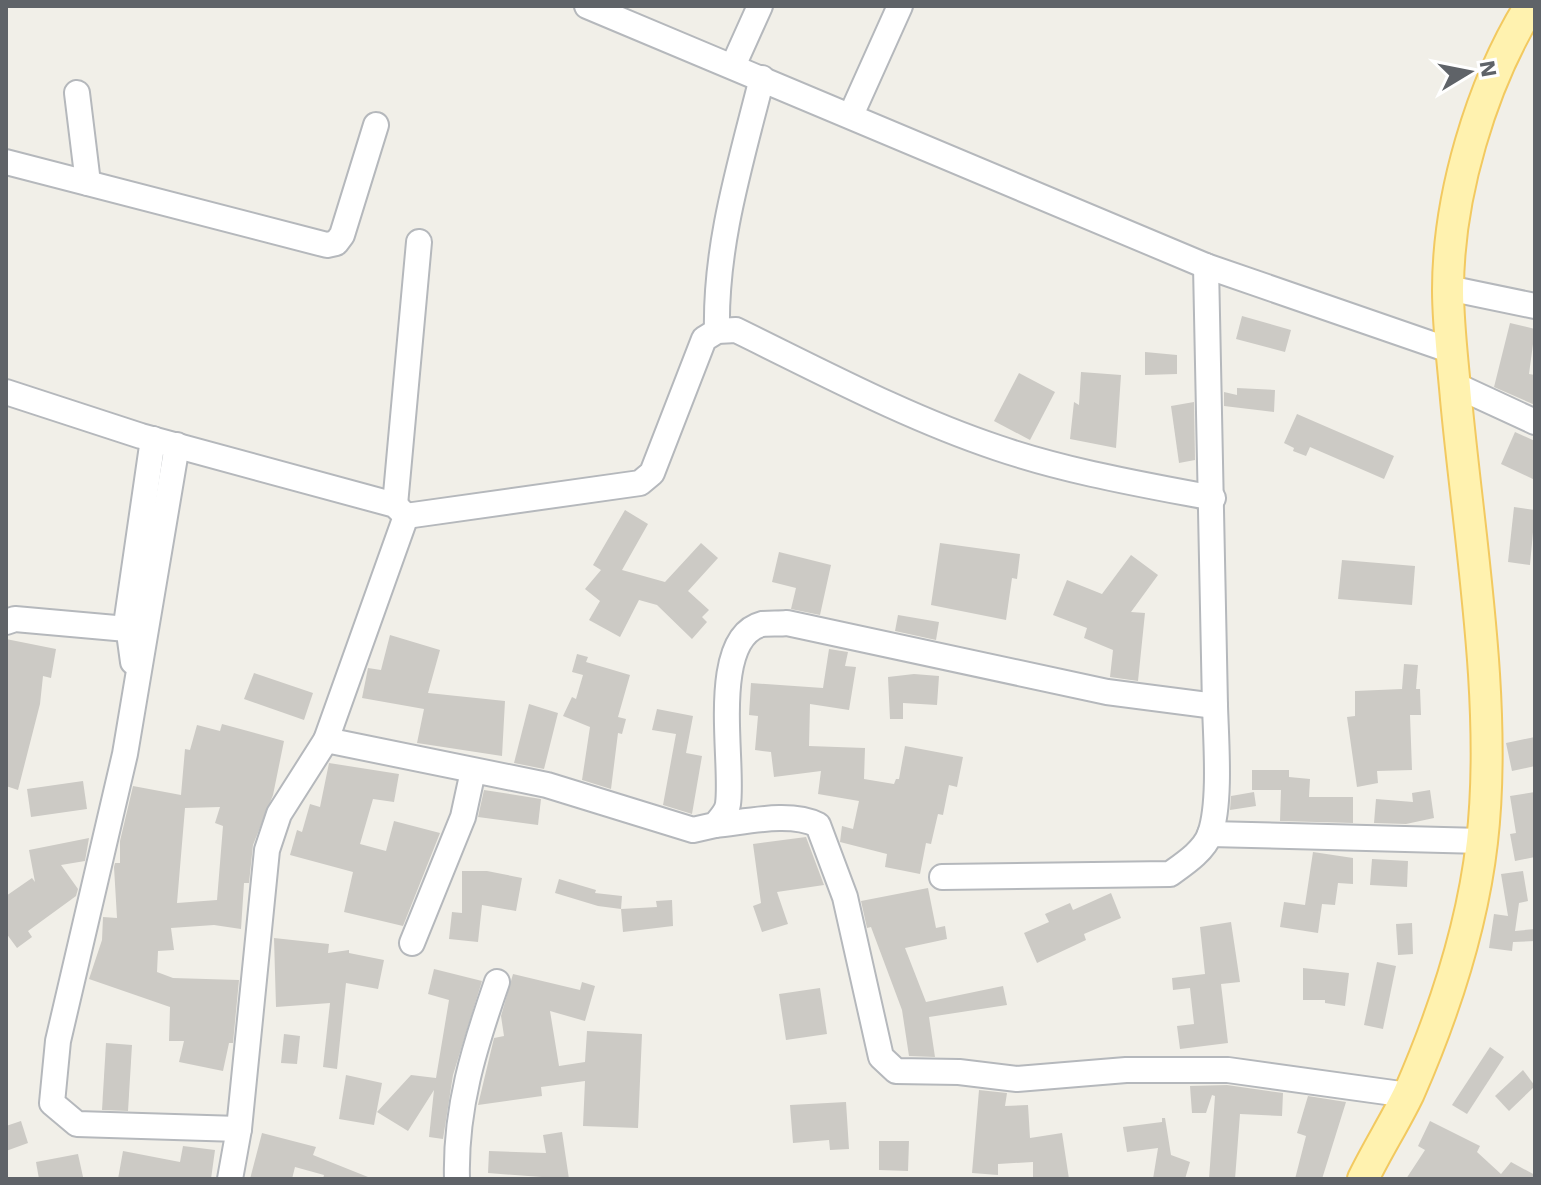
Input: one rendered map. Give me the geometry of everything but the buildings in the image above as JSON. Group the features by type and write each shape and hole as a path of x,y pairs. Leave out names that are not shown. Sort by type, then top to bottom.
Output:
{"main road":[{"path":"1363,1179 1408,1095 1443,1008 1466,934 1482,841 1486,751 1481,656 1448,288 1459,190 1478,115 1530,6"},
{"path":"1352,1179 1377,1150"}],"street":[{"path":"733,66 760,6"},
{"path":"851,115 900,6"},
{"path":"603,9 1206,266 1452,351"},
{"path":"717,331 716,287 722,237 762,78"},
{"path":"77,93 88,183"},
{"path":"6,162 327,245 336,243 342,235 376,125"},
{"path":"230,1179 239,1129 250,989 267,850 279,814 326,740 401,510 419,242"},
{"path":"942,877 1170,874 1192,858 1210,834 1216,777 1213,498 1207,403 1206,266"},
{"path":"1448,288 1535,306"},
{"path":"6,392 401,510 640,483 652,473 704,339 717,331 736,330 911,414 996,448 1075,472 1213,498"},
{"path":"1455,385 1535,422"},
{"path":"137,675 128,647 127,629 165,442"},
{"path":"165,442 125,754 58,1041 52,1103 77,1124 239,1129"},
{"path":"6,622 41,621 127,629"},
{"path":"715,825 728,808 728,693 732,659 740,639 760,625 787,623 1107,692 1215,706"},
{"path":"326,740 547,785 693,830 715,825 797,819 818,825 845,897 881,1057 884,1064 896,1071 959,1072 1017,1079 1126,1070 1228,1070 1408,1095"},
{"path":"412,943 463,817 473,771"},
{"path":"1210,834 1482,841"},
{"path":"457,1179 459,1111 473,1051 497,982"}]}
